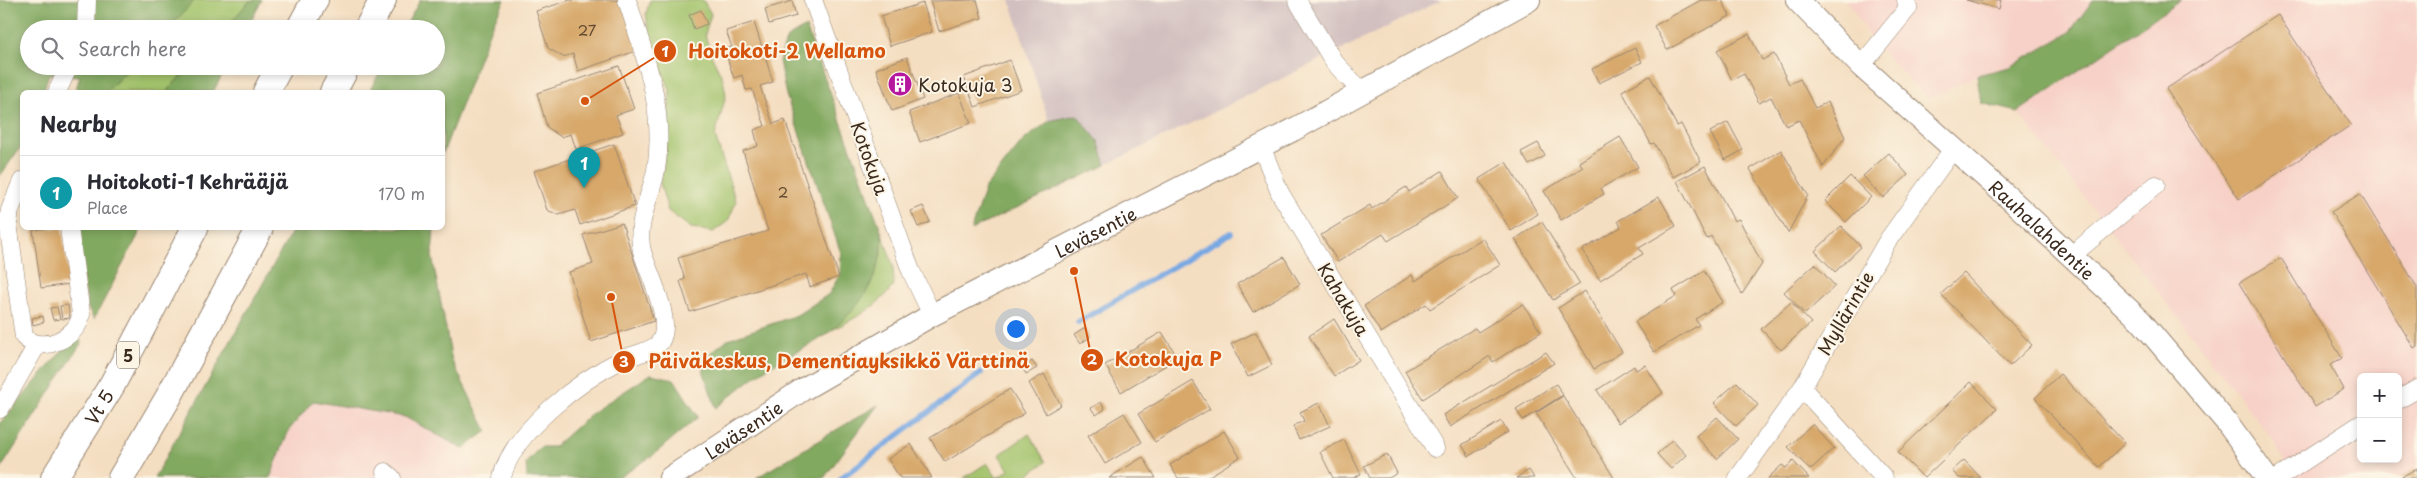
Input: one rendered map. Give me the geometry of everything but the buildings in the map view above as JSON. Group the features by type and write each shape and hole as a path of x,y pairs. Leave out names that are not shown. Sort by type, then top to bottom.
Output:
{"highway":[{"path":"304,20 314,0"},
{"path":"372,20 383,0"},
{"path":"267,90 275,75"},
{"path":"334,90 342,75"},
{"name":"Vt 5","path":"54,478 112,385 194,230"},
{"path":"121,478 168,398 259,230"}],"main road":[{"name":"Leväsentie","path":"670,478 802,390 932,315 1363,93 1529,0"},
{"name":"Rauhalahdentie","path":"1796,0 1861,66 2009,198 2140,321 2227,423 2266,478"}],"street":[{"path":"86,0 86,20"},
{"path":"502,478 504,468 514,450 546,414 582,382 623,359 656,347 661,341 663,329 661,307 642,250 640,236 642,216 656,170 658,118 654,83 627,0"},
{"name":"Kotokuja","path":"813,0 911,271 932,315"},
{"path":"1297,0 1334,62 1363,93"},
{"path":"1861,66 1908,8 1906,0"},
{"path":"58,90 65,75"},
{"name":"Kahakuja","path":"1261,146 1280,194 1435,448"},
{"name":"Myllärintie","path":"1738,478 1802,388 1888,240 1953,149"},
{"path":"2071,256 2156,185"},
{"path":"20,186 10,210 8,223 24,337 29,342 37,345 52,343 68,336 80,323 81,314 69,230"},
{"path":"0,408 37,345"},
{"path":"1802,388 1884,478"},
{"path":"2402,398 2417,389"},
{"path":"2278,478 2357,427"}],"shaded area":[{"path":"1010,0 1442,0 1106,165 1098,141 1077,115 1049,121"},
{"path":"1847,0 2093,0 2069,33 2010,67 1977,75 1928,99 1872,41"},
{"path":"2180,0 2417,0 2417,478 2294,478 2274,441 2018,112"},
{"path":"313,401 405,417 463,449 475,478 270,478 289,430"}],"green space":[{"path":"0,0 195,0 176,20 20,20 20,75 49,75 44,90 20,90 20,148 0,176"},
{"path":"195,0 251,0 232,20 176,20"},
{"path":"251,0 262,0 252,20 232,20"},
{"path":"420,0 505,0 491,27 445,148 445,90 370,90 378,75 445,75 445,20 409,20"},
{"path":"650,0 703,0 711,14 705,34 710,52 723,79 726,95 715,136 736,202 728,221 713,232 691,228 668,211 660,183 665,156 670,90 651,43 646,14"},
{"path":"2093,0 2181,0 2018,112 1981,103 1977,75 2010,67 2069,33"},
{"path":"806,27 882,233 879,262 869,288 853,310 831,331 767,368 716,408 700,361 728,339 797,315 829,294 840,274 841,253 786,95 779,61 787,38"},
{"path":"64,75 122,75 108,90 76,90 80,76"},
{"path":"122,75 181,75 169,90 108,90"},
{"path":"181,75 222,75 214,90 169,90"},
{"path":"1077,115 1098,141 1106,165 971,230 985,188 1023,141 1049,121"},
{"path":"75,230 141,230 94,319 88,308"},
{"path":"293,230 434,230 432,256 452,361 487,431 463,449 405,417 313,401 289,430 270,478 154,478"},
{"path":"882,233 893,265 894,285 873,306 830,331 857,304 882,252"},
{"path":"74,337 82,342 0,470 0,423"},
{"path":"651,374 674,379 698,417 652,456 618,478 527,478 526,463 540,447 554,447 593,412"},
{"path":"878,405 824,478 756,478"},
{"path":"1029,434 1046,462 1023,478 997,478 1009,470 999,455"},
{"path":"987,463 997,478 964,478"}],"waterway":[{"path":"1078,322 1231,233"},
{"path":"841,478 981,373"}],"place":[{"name":"Kotokuja 3","path":"900,84"},
{"name":"Hoitokoti-2 Wellamo","path":"585,101"},
{"name":"Hoitokoti-1 Kehrääjä","path":"584,188"},
{"name":"Kotokuja P","path":"1074,271"},
{"name":"Päiväkeskus, Dementiayksikkö Värttinä","path":"611,297"}]}
